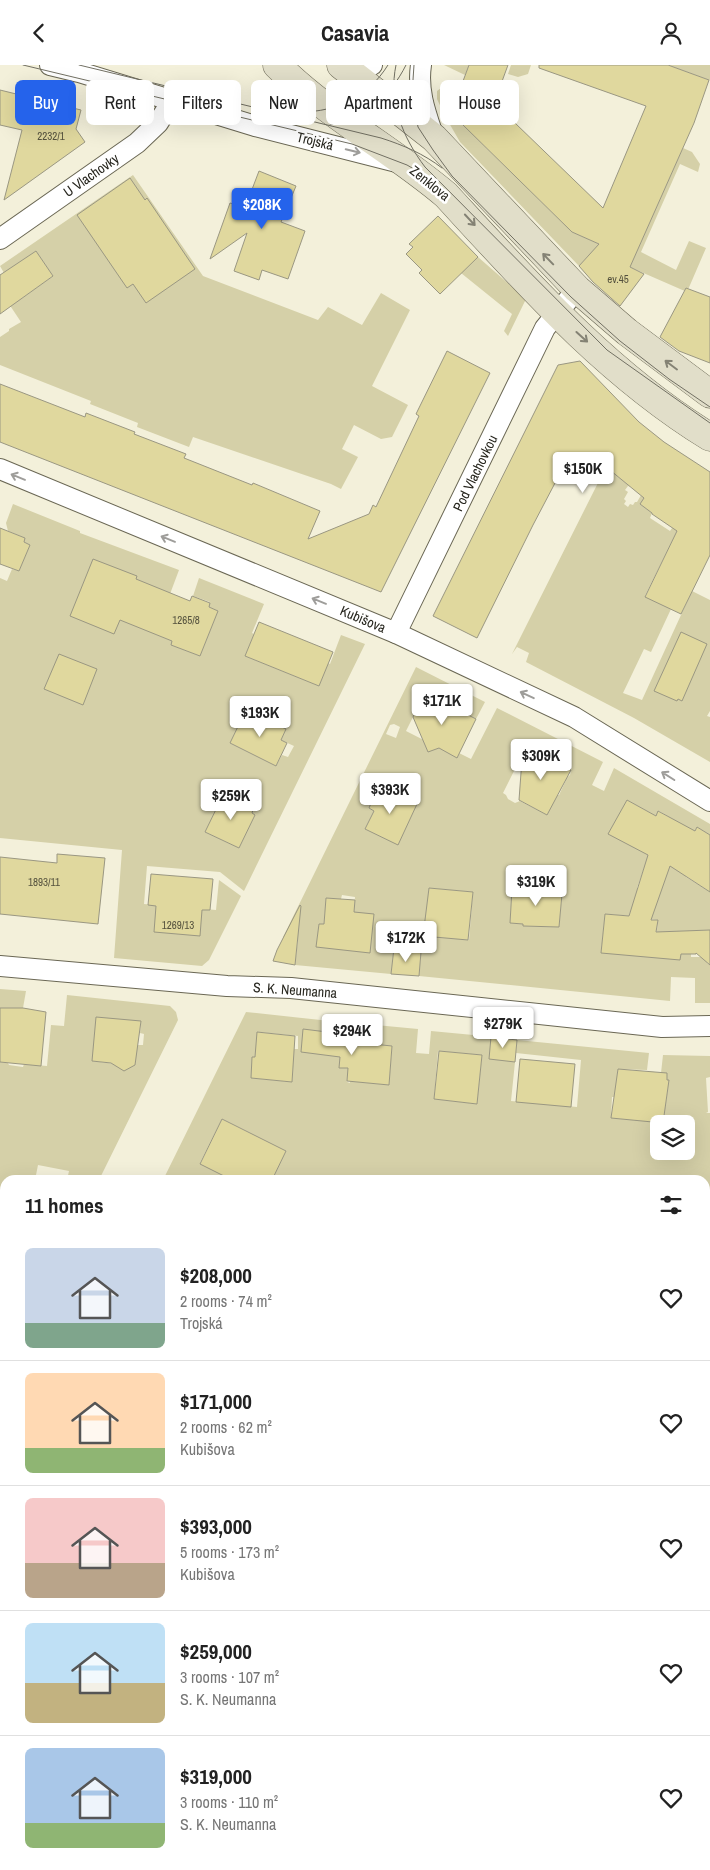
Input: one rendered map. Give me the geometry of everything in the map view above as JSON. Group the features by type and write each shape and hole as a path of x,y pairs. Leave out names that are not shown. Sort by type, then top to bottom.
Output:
{"main road":[{"path":"341,65 434,138 578,289 627,332 710,394"},
{"name":"Zenklova","path":"280,68 344,122 407,165 446,195 558,315 634,384 710,437"}],"street":[{"name":"Trojská","path":"50,65 79,71 164,98"},
{"path":"341,65 352,69 372,65"},
{"path":"422,65 419,80 423,104 434,138"},
{"name":"U Vlachovky","path":"0,239 137,143 158,123 164,114"},
{"name":"Trojská","path":"241,122 407,165"},
{"path":"558,315 578,289"},
{"name":"Pod Vlachovkou","path":"396,633 545,329 558,315"},
{"name":"Kubišova","path":"0,469 396,633 574,717 710,801"},
{"name":"S. K. Neumanna","path":"0,966 227,986 291,989 662,1027 710,1026"}],"shaded area":[{"path":"444,65 469,65 465,75"},
{"path":"511,65 531,65 528,74 518,77 508,74"},
{"path":"668,65 710,65 710,80 709,80"},
{"path":"440,89 440,105 437,99 437,91"},
{"path":"450,125 463,125 572,232 633,259 683,148 692,152 700,164 698,172 680,164 641,252 676,270 689,241 706,248 687,292 593,251 579,266 460,142"},
{"path":"133,175 203,276 318,320 328,307 362,325 381,293 410,310 372,386 408,405 392,437 381,439 354,425 342,449 358,457 341,489 193,437 189,447 137,427 138,423 90,404 91,401 0,365 0,337 21,322 7,301 21,299 53,276 36,251 4,273 0,266"},
{"path":"478,257 526,299 508,336 504,331 512,314 461,273"},
{"path":"606,467 631,487 628,486 625,490 628,492 624,499 626,501 624,504 628,507 630,504 633,505 637,502 643,492 651,489 640,504 652,513 650,518 670,531 679,518 682,521 645,596 671,609 651,652 644,649 623,693 642,700 692,591 710,600 710,711 707,716 710,717 710,762 634,718 526,662 529,653 517,647 512,654"},
{"path":"13,504 80,531 80,533 179,570 155,634 172,641 171,645 200,656 218,611 209,607 210,602 193,596 199,578 264,604 245,656 319,686 341,635 365,644 244,891 220,872 147,866 144,904 216,910 219,880 241,896 209,960 202,966 114,958 122,850 0,838 0,578 7,581 12,569 19,571 30,545 24,542 25,538 8,531 6,523","holes":["246,710 286,729 281,740 294,746 288,757 282,755 276,766 230,743","225,793 254,807 252,813 255,815 239,848 205,832"]},
{"path":"416,667 485,702 476,719 425,693 406,731 457,757 459,753 471,759 497,708 603,762 592,785 604,791 614,768 710,824 710,835 697,827 685,847 696,861 686,877 710,892 710,930 691,931 691,957 707,957 707,963 710,965 710,1003 695,1003 695,978 671,977 670,1001 419,976 421,952 394,948 391,974 295,965 298,939 283,937","holes":["394,724 400,727 396,738 386,734 390,725","522,746 558,764 560,760 572,767 570,775 565,779 559,795 557,795 547,815 520,801 515,803 503,793 519,761 516,759","379,785 417,804 398,844 365,829 374,811 369,808","627,800 656,816 659,811 669,817 609,834","644,868 659,895 637,888","526,883 549,885 549,892 562,894 559,927 523,926 523,924 510,923 512,890 525,889","429,888 473,892 469,940 424,935","342,895 355,897 354,912 317,941 319,924 324,924 326,898 341,899","630,912 649,914 649,919 658,920 656,940 601,953 605,914 629,916"]},
{"path":"0,989 26,991 23,1008 20,1010 0,1008"},
{"path":"67,995 170,1006 176,1012 178,1020 101,1175 68,1175 69,1171 38,1165 36,1175 0,1175 0,1062 23,1067 24,1064 47,1066 51,1025 64,1026","holes":["141,1021 140,1033 144,1034 143,1045 137,1045 135,1065 132,1064 129,1068 123,1070 116,1064 92,1061"]},
{"path":"246,1012 330,1021 329,1032 303,1030 341,1043 340,1068 349,1068 347,1082 350,1083 350,1081 389,1085 392,1046 343,1041 344,1022 418,1029 416,1053 429,1054 431,1031 505,1038 503,1060 515,1062 511,1101 577,1107 581,1060 516,1053 517,1040 649,1053 647,1070 618,1069 615,1097 612,1097 611,1118 650,1121 650,1160 695,1160 695,1115 664,1115 668,1087 666,1087 667,1074 661,1073 663,1055 710,1056 710,1077 706,1078 708,1112 706,1113 710,1113 710,1175 274,1175 286,1151 222,1119 200,1163 223,1175 165,1175","holes":["258,1032 298,1036 298,1049 294,1049 292,1082 251,1078 252,1058 255,1057","438,1051 482,1055 477,1104 434,1099"]}],"building":[{"path":"469,65 508,65 502,80 463,80"},
{"path":"539,65 668,65 709,80 694,123 630,267 644,274 620,306 593,282 579,266 599,244 572,232 463,125 517,125 603,208 646,106 539,68"},
{"path":"0,90 15,94 15,125 76,125 76,109 81,110 76,129 85,142 4,200 22,130 0,125"},
{"path":"259,171 296,186 281,222 305,231 288,279 262,270 259,280 234,271 247,233 210,259 230,203 241,206 244,198 248,200"},
{"path":"130,178 145,200 147,198 195,269 146,303 133,284 127,288 77,215"},
{"path":"438,216 478,257 440,294 419,273 422,270 406,254 413,247 409,244"},
{"path":"36,251 53,276 0,314 0,275"},
{"path":"686,288 710,297 710,363 679,351 660,337"},
{"path":"447,351 490,373 381,592 0,442 0,384 85,417 86,413 135,432 134,434 186,454 184,458 252,485 253,483 320,511 308,539 369,514 373,505 376,507 419,416 416,414"},
{"path":"580,361 639,422 664,442 710,472 710,555 681,614 645,597 677,531 640,504 644,498 605,466 598,481 565,464 477,638 433,616 558,365"},
{"path":"0,528 25,538 24,542 30,545 19,571 0,564"},
{"path":"93,559 137,576 136,579 190,601 192,596 210,603 209,607 218,611 200,656 171,645 172,641 120,620 114,634 70,616"},
{"path":"259,622 333,652 319,686 245,656"},
{"path":"681,632 707,644 682,701 678,699 677,701 654,691"},
{"path":"59,654 97,669 83,705 44,689"},
{"path":"425,693 476,719 457,758 439,748 428,752 413,717"},
{"path":"246,710 286,729 281,740 287,743 276,766 230,743"},
{"path":"523,746 571,770 547,815 519,800"},
{"path":"379,785 417,804 398,845 365,829 374,811 369,808"},
{"path":"224,793 254,807 252,813 255,815 239,848 205,832"},
{"path":"627,800 656,816 658,811 695,831 697,827 710,835 710,892 670,866 651,920 658,920 656,932 710,930 710,965 696,953 681,954 680,960 601,953 605,914 629,916 648,855 608,834"},
{"path":"57,854 105,858 98,924 0,914 0,857 57,863"},
{"path":"151,874 213,879 210,910 202,910 200,936 154,932 156,906 148,905"},
{"path":"526,883 549,885 549,892 562,894 559,927 523,926 523,924 510,923 512,889 525,891"},
{"path":"429,888 473,892 468,940 423,936"},
{"path":"326,898 355,900 354,912 374,914 370,953 316,947 319,924 324,924"},
{"path":"300,905 295,965 273,961 277,950"},
{"path":"394,948 421,952 419,976 391,974"},
{"path":"0,1008 23,1008 46,1012 41,1066 0,1062"},
{"path":"96,1017 141,1021 135,1065 124,1071 111,1063 92,1061"},
{"path":"303,1029 343,1034 343,1041 392,1046 389,1085 347,1081 348,1068 339,1068 340,1057 301,1052"},
{"path":"257,1032 295,1036 292,1082 251,1078 252,1057 255,1057"},
{"path":"491,1037 517,1040 515,1062 489,1059"},
{"path":"439,1051 482,1055 477,1104 434,1099"},
{"path":"520,1059 575,1064 571,1107 516,1102"},
{"path":"618,1069 667,1073 667,1080 669,1080 664,1115 650,1115 650,1122 611,1118"},
{"path":"222,1119 286,1151 274,1175 222,1175 200,1164"}],"tram line":[{"path":"23,65 352,144 407,165 431,179"},
{"path":"79,65 381,138 413,150 442,168"},
{"path":"316,111 334,107 359,95 370,87 388,65"},
{"path":"396,65 394,92 399,119 410,144 425,167 607,350 710,423"},
{"path":"397,80 406,65"},
{"path":"414,65 412,95 418,127 452,176 571,297 620,341 669,379 710,407"}]}
